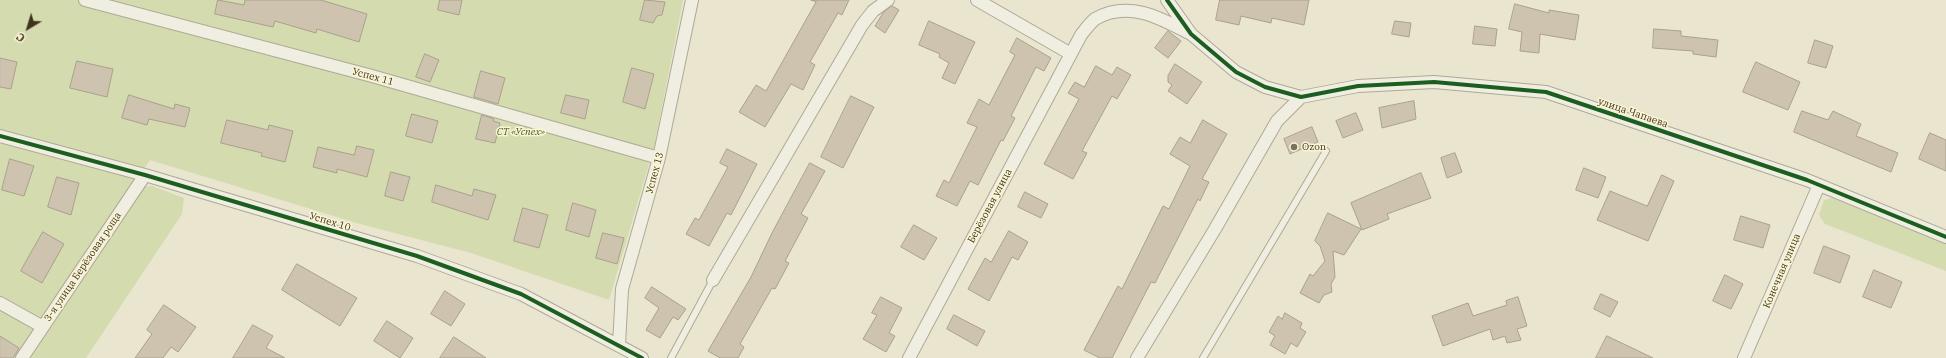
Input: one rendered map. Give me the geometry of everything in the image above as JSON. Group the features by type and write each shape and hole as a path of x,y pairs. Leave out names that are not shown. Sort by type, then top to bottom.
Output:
{"street":[{"name":"Успех 11","path":"86,0 372,76 659,158"},
{"name":"Успех 13","path":"619,345 622,289 659,158 692,0"},
{"path":"712,280 862,25 873,11 888,0"},
{"path":"977,0 1071,54"},
{"path":"1137,358 1215,229 1277,121 1301,97 1265,87 1236,72 1191,34 1167,0"},
{"name":"Берёзовая улица","path":"909,358 1081,35 1094,19 1113,8 1135,7 1158,16 1191,34"},
{"name":"улица Чапаева","path":"1301,97 1358,86 1434,82 1546,92 1819,185 1946,237"},
{"name":"Успех 10","path":"0,136 145,175 417,256 521,294 642,358"},
{"name":"3-я улица Берёзовая роща","path":"22,358 145,175"},
{"name":"Конечная улица","path":"1744,358 1819,185"},
{"path":"0,303 42,327"}],"lane":[{"path":"1203,358 1326,151"},
{"path":"671,358 712,280"}],"green space":[{"name":"СТ «Успех»","path":"0,0 683,0 654,147 609,300 471,253 360,224 150,160 15,358 0,358"},
{"path":"152,186 184,198 182,214 86,358 27,358 140,187"},
{"path":"1832,198 1946,243 1946,271 1825,224 1819,215 1824,200"}],"building":[{"path":"218,0 244,5 245,0 321,0 367,14 359,42 317,29 316,33 275,21 273,27 215,14"},
{"path":"440,0 462,0 459,15 438,10"},
{"path":"645,0 665,2 662,15 657,16 653,23 640,20"},
{"path":"811,0 849,0 842,15 838,13 810,62 815,65 803,90 791,84 765,127 739,112 756,85 766,91 816,2"},
{"path":"1220,0 1309,0 1304,25 1272,18 1271,23 1241,16 1239,25 1216,20"},
{"path":"1515,4 1549,13 1549,10 1579,15 1575,40 1540,34 1539,53 1520,51 1522,32 1509,29"},
{"path":"892,6 899,10 885,33 875,26 883,13"},
{"path":"929,21 975,42 955,84 942,78 949,63 939,57 940,54 919,45"},
{"path":"1395,21 1411,23 1409,37 1392,34"},
{"path":"1475,26 1497,29 1495,46 1473,44"},
{"path":"1654,29 1681,31 1681,36 1718,40 1716,57 1693,54 1693,51 1653,48"},
{"path":"1168,31 1181,41 1168,58 1155,48"},
{"path":"1017,38 1051,58 1044,71 1036,67 1011,116 1015,118 1003,141 1001,140 978,185 970,181 957,206 936,196 944,180 949,183 977,127 967,123 979,99 989,105 1015,55 1010,52"},
{"path":"1815,40 1833,46 1826,68 1808,63"},
{"path":"425,54 439,60 430,82 416,77"},
{"path":"0,58 17,62 11,89 0,87"},
{"path":"77,61 113,69 107,97 70,88"},
{"path":"1756,62 1800,82 1788,110 1743,92"},
{"path":"1175,64 1202,82 1187,104 1168,91 1172,85 1168,82 1168,76"},
{"path":"1096,66 1112,75 1117,67 1131,75 1117,99 1112,96 1082,151 1087,153 1073,179 1044,164 1079,99 1068,93 1075,82 1084,87"},
{"path":"632,68 654,74 645,109 623,102"},
{"path":"481,71 505,78 498,104 474,97"},
{"path":"129,95 174,109 175,104 190,108 185,127 149,119 147,125 122,118"},
{"path":"566,95 589,100 585,119 561,113"},
{"path":"851,96 874,107 843,168 821,157"},
{"path":"1414,101 1416,119 1382,128 1379,108"},
{"path":"1802,111 1828,120 1833,111 1861,124 1856,136 1898,153 1891,172 1794,132"},
{"path":"1356,113 1363,130 1343,138 1336,121"},
{"path":"412,114 438,121 432,143 406,136"},
{"path":"482,115 494,119 493,121 500,123 495,143 476,139"},
{"path":"227,120 268,130 269,125 293,131 285,162 261,156 262,153 221,143"},
{"path":"1203,120 1227,134 1202,179 1209,182 1200,201 1198,199 1155,283 1151,282 1112,358 1100,358 1084,350 1118,286 1122,289 1163,206 1169,209 1190,166 1170,154 1180,137 1190,143"},
{"path":"1312,127 1318,142 1290,154 1284,139"},
{"path":"1930,133 1946,140 1946,171 1919,159"},
{"path":"357,146 374,150 367,177 337,169 337,173 313,167 318,147 354,155"},
{"path":"727,149 757,164 731,215 727,213 709,246 686,234 695,218 699,220 728,167 720,163"},
{"path":"1455,153 1462,172 1447,178 1441,158"},
{"path":"10,159 34,166 24,196 2,190"},
{"path":"810,163 825,171 801,214 808,218 785,261 789,263 775,289 772,288 740,344 744,347 738,358 720,358 708,351 751,277 772,233"},
{"path":"1584,168 1606,177 1598,198 1576,190"},
{"path":"391,172 410,177 403,201 385,196"},
{"path":"1421,173 1431,198 1387,214 1389,219 1362,230 1351,203"},
{"path":"1662,175 1674,181 1648,241 1597,220 1610,191 1647,206"},
{"path":"57,177 79,183 71,215 48,207"},
{"path":"436,185 472,196 474,189 496,195 488,220 432,202"},
{"path":"1025,192 1048,204 1041,218 1018,207"},
{"path":"573,203 596,210 589,237 566,230"},
{"path":"523,208 548,215 539,248 514,241"},
{"path":"1328,213 1361,229 1344,255 1333,251 1335,277 1331,284 1332,292 1324,295 1319,303 1300,293 1310,274 1313,276 1325,261 1320,246 1315,241"},
{"path":"1741,216 1770,225 1763,248 1734,240"},
{"path":"914,225 937,238 924,260 901,247"},
{"path":"1009,231 1028,242 1018,260 1012,257 989,301 968,289 985,258 991,262"},
{"path":"43,232 64,244 42,283 21,271"},
{"path":"603,233 624,238 617,264 596,258"},
{"path":"1824,246 1850,256 1840,283 1814,273"},
{"path":"297,264 357,298 340,326 282,290"},
{"path":"1874,270 1902,282 1891,308 1863,297"},
{"path":"1725,275 1743,284 1731,309 1713,301"},
{"path":"652,287 686,309 678,320 673,317 660,338 646,330 659,308 645,298"},
{"path":"445,291 465,304 451,326 431,314"},
{"path":"1601,294 1618,302 1610,317 1594,309"},
{"path":"881,297 902,308 889,333 895,336 886,352 863,339 877,315 872,313"},
{"path":"1518,297 1527,326 1517,329 1521,340 1507,343 1505,336 1493,340 1490,329 1443,346 1432,316 1468,303 1473,316 1507,305 1506,301"},
{"path":"164,305 196,327 178,352 171,347 163,358 135,358 152,334 147,330"},
{"path":"1285,313 1302,323 1300,328 1306,332 1297,347 1291,343 1285,354 1270,345 1275,336 1269,332 1278,316 1282,319"},
{"path":"954,315 985,331 977,346 947,329"},
{"path":"387,321 413,338 400,358 374,341"},
{"path":"253,325 273,336 266,348 285,358 233,358"},
{"path":"0,336 19,348 13,358 0,358"},
{"path":"1607,336 1653,358 1596,358"},
{"path":"454,337 486,358 440,358"}],"cycle path":[{"path":"1167,0 1191,34 1236,72 1265,87 1301,97 1358,86 1434,82 1546,92 1807,180 1946,237"},
{"path":"0,136 145,175 417,256 521,294 642,358"}],"place":[{"name":"Ozon","path":"1294,147"}]}
